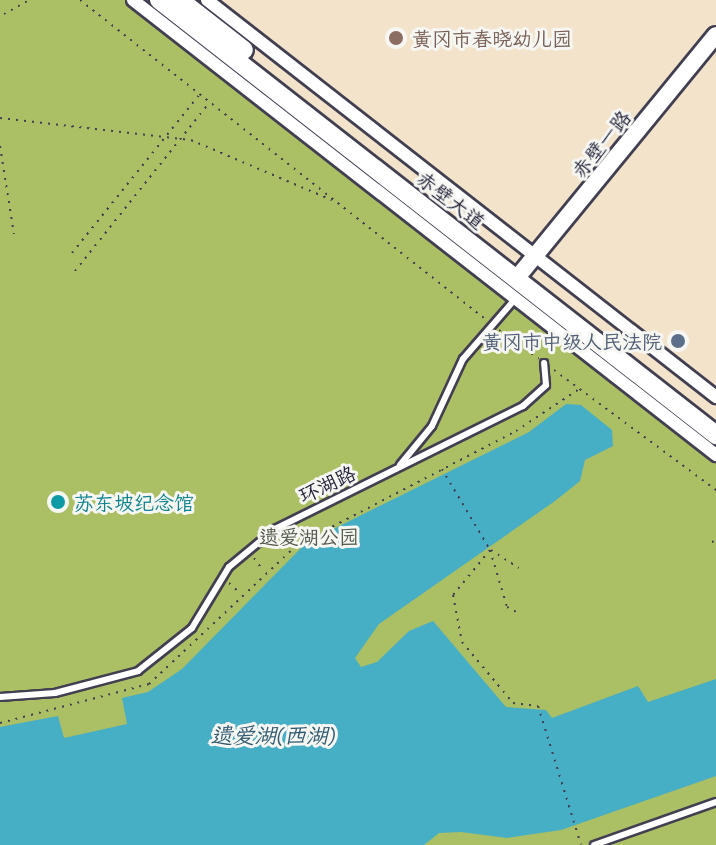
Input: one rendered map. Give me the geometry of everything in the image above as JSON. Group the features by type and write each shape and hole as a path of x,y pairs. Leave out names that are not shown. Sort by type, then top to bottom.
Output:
{"main road":[{"name":"赤壁大道","path":"159,0 716,420"},
{"name":"赤壁大道","path":"180,0 716,435"}],"street":[{"path":"133,0 524,278 716,397"},
{"path":"207,0 524,278 716,455"},
{"name":"赤壁一路","path":"524,278 716,35"}],"lane":[{"path":"397,468 432,426 463,359 524,278"},
{"name":"环湖路","path":"0,697 68,690 138,671 192,628 222,577 249,550 322,501 425,456 523,406 546,385 544,363"},
{"path":"594,845 716,802"}],"path":[{"path":"4,14 29,0"},
{"path":"80,0 492,324 716,490"},
{"path":"72,253 200,94"},
{"path":"75,271 210,102"},
{"path":"0,118 181,138 269,167 338,203"},
{"path":"0,146 14,234"},
{"path":"0,723 149,684 179,663 263,571 332,523 433,473 579,389"},
{"path":"425,456 433,473"},
{"path":"441,468 490,550 499,592 520,614"},
{"path":"249,550 263,571"},
{"path":"490,550 519,568"},
{"path":"490,550 453,595 462,642 513,703 540,710 581,845"},
{"path":"222,577 241,594"}],"green space":[{"name":"遗爱湖公园","path":"0,0 126,0 716,460 716,845 0,845"}],"water":[{"name":"遗爱湖(西湖)","path":"566,404 581,405 612,430 613,446 585,460 580,481 555,501 379,624 355,658 361,667 377,662 409,631 433,621 506,707 546,710 552,718 638,686 648,702 716,679 716,776 561,830 507,838 461,832 439,833 424,845 0,845 0,727 58,716 64,738 127,724 122,698 148,692 182,669 307,542 529,432"}],"place":[{"name":"黄冈市春晓幼儿园","path":"396,38"},
{"name":"黄冈市中级人民法院","path":"678,341"},
{"name":"苏东坡纪念馆","path":"58,502"}]}
